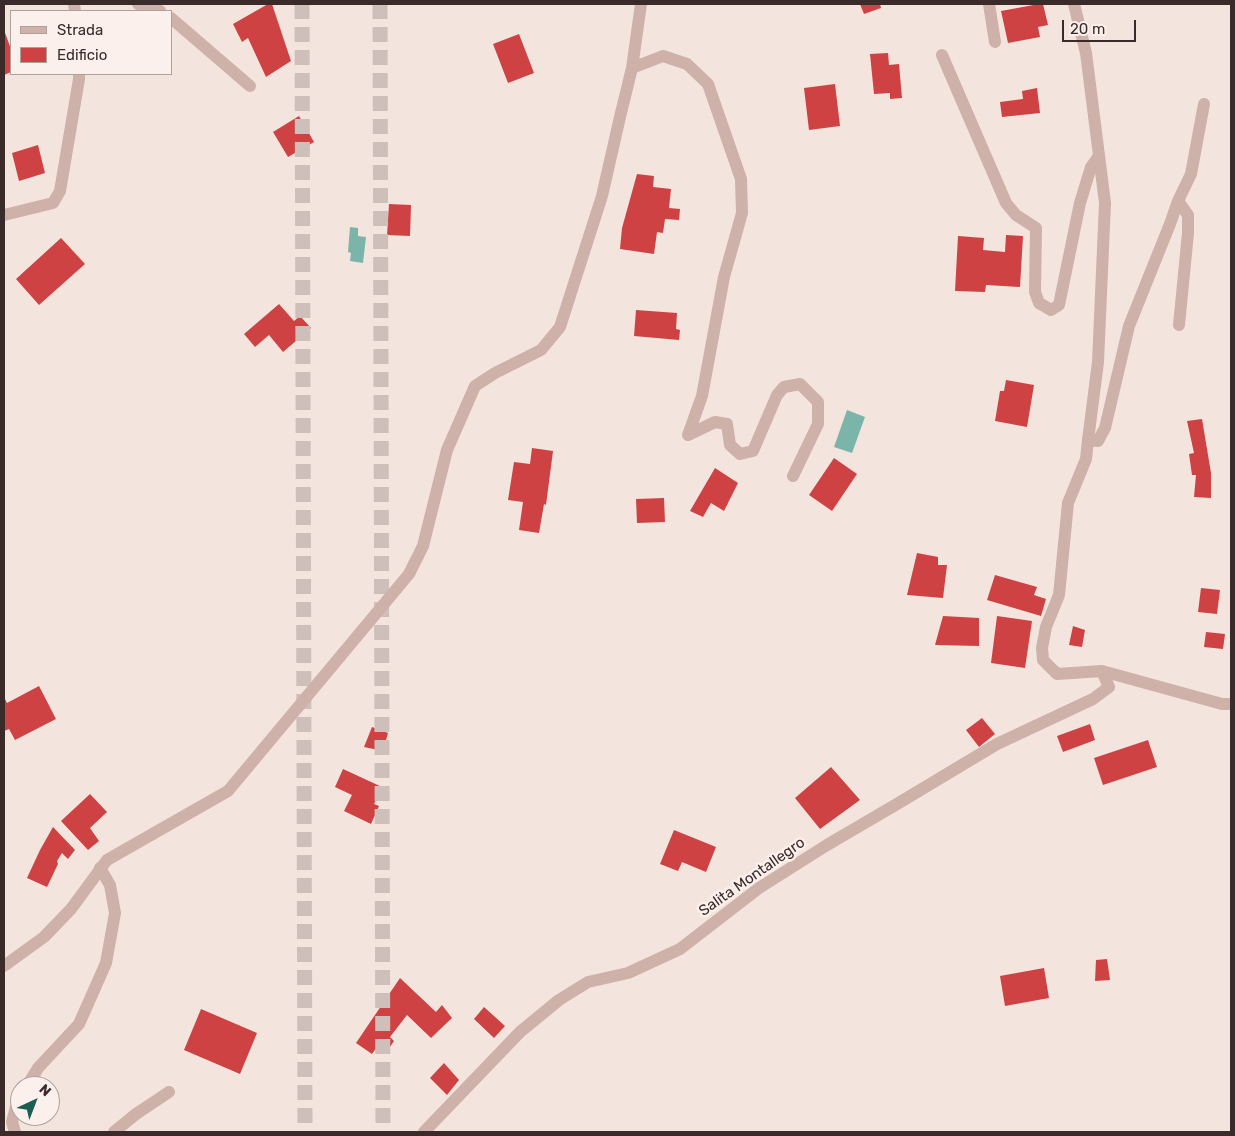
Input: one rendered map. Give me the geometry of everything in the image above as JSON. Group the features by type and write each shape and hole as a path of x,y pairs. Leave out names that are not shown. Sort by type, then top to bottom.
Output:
{"street":[{"path":"138,4 157,10"},
{"path":"4,966 44,937 71,909 107,860 228,791 409,574 423,546 448,450 475,386 495,373 541,350 560,327 602,196 632,68 641,4"},
{"path":"989,4 995,42"},
{"path":"1074,4 1086,53 1105,203 1098,362 1086,459 1068,503 1059,595 1046,627 1042,648 1043,660 1057,674 1102,671 1222,704 1231,704"},
{"path":"172,19 250,86"},
{"path":"942,55 1006,203 1016,216 1036,228 1035,292 1039,303 1052,310 1059,304 1080,202 1091,167 1099,156"},
{"path":"632,68 663,56 687,64 708,84 741,179 742,213 724,278 702,396 688,435 715,422 728,424 730,445 740,454 753,451 777,395 784,387 800,384 818,402 818,424 793,476"},
{"path":"4,214 53,203 60,191 79,75"},
{"path":"1088,440 1098,441 1105,428 1129,326 1178,201 1191,174 1204,104"},
{"path":"1178,201 1188,215 1180,325"},
{"name":"Salita Montallegro","path":"424,1132 520,1032 559,1000 588,982 628,973 680,949 759,888 826,845 997,744 1093,699 1109,687 1102,671"},
{"path":"33,1076 38,1068 79,1024 106,963 116,913 110,885 100,868"},
{"path":"114,1132 136,1114 169,1092"}],"water":[{"path":"350,227 358,228 358,236 366,237 363,263 350,261 351,253 348,252"},
{"path":"847,410 865,417 852,453 834,447"}],"building":[{"path":"268,4 272,4 291,61 266,77 248,38 242,42 233,24"},
{"path":"860,4 880,4 881,8 864,14"},
{"path":"1043,4 1048,25 1038,27 1040,37 1008,43 1001,11"},
{"path":"4,30 10,46 10,72 4,75"},
{"path":"519,34 534,73 508,83 493,44"},
{"path":"888,53 889,65 899,64 902,98 890,99 890,93 874,94 870,54"},
{"path":"835,84 840,126 809,130 804,88"},
{"path":"1037,88 1040,113 1002,117 1000,102 1023,99 1022,91"},
{"path":"299,116 314,142 288,157 273,132"},
{"path":"38,145 45,173 19,181 12,153"},
{"path":"637,174 654,176 653,187 671,189 669,208 680,209 679,220 665,219 663,233 657,232 654,254 620,249 622,228"},
{"path":"389,204 411,205 410,236 387,235"},
{"path":"1006,235 1023,236 1020,287 986,285 985,292 955,291 958,236 984,238 983,250 1005,252"},
{"path":"61,238 85,264 39,305 16,279"},
{"path":"279,304 294,321 300,316 311,328 283,352 269,335 255,347 244,334"},
{"path":"636,310 677,313 676,329 680,330 679,340 634,336"},
{"path":"1006,380 1034,385 1027,427 995,421 1000,391 1004,391"},
{"path":"1202,419 1211,473 1211,498 1194,497 1196,475 1192,475 1189,454 1194,453 1187,421"},
{"path":"532,448 553,451 546,505 544,504 539,533 519,530 523,502 508,500 514,462 530,464"},
{"path":"834,458 857,474 832,511 809,495"},
{"path":"715,468 738,483 724,511 711,503 703,517 690,511"},
{"path":"664,498 665,522 637,523 636,499"},
{"path":"917,553 938,557 938,565 947,565 943,598 907,595"},
{"path":"995,575 1037,587 1034,595 1046,599 1041,616 987,600"},
{"path":"1201,588 1220,590 1217,614 1198,612"},
{"path":"943,616 979,618 979,646 935,645"},
{"path":"997,616 1032,621 1025,668 991,663"},
{"path":"1073,626 1085,630 1082,647 1069,645"},
{"path":"1206,632 1225,634 1223,649 1204,647"},
{"path":"39,686 56,719 15,740 9,729 4,731 4,697 7,703"},
{"path":"982,718 995,734 979,747 966,730"},
{"path":"1090,724 1095,740 1063,752 1057,736"},
{"path":"372,727 388,733 383,751 364,747"},
{"path":"1148,740 1157,767 1103,785 1094,758"},
{"path":"831,767 860,800 820,829 795,798"},
{"path":"343,769 382,787 374,804 379,806 371,824 344,811 352,795 335,787"},
{"path":"90,794 107,812 90,828 99,841 88,850 61,821"},
{"path":"53,827 75,850 68,859 62,853 47,887 27,878"},
{"path":"674,830 716,847 706,872 682,862 678,871 660,864"},
{"path":"1107,959 1110,980 1095,981 1096,960"},
{"path":"1044,968 1049,998 1005,1006 1000,976"},
{"path":"400,978 436,1012 442,1005 452,1018 431,1038 407,1015 390,1037 394,1041 386,1053 377,1047 372,1054 356,1043"},
{"path":"484,1007 505,1026 494,1038 474,1019"},
{"path":"201,1009 257,1033 240,1074 184,1050"},
{"path":"444,1063 459,1080 447,1095 430,1078"}],"tunnel":[{"path":"302,4 305,1132"},
{"path":"380,4 383,1132"}]}
